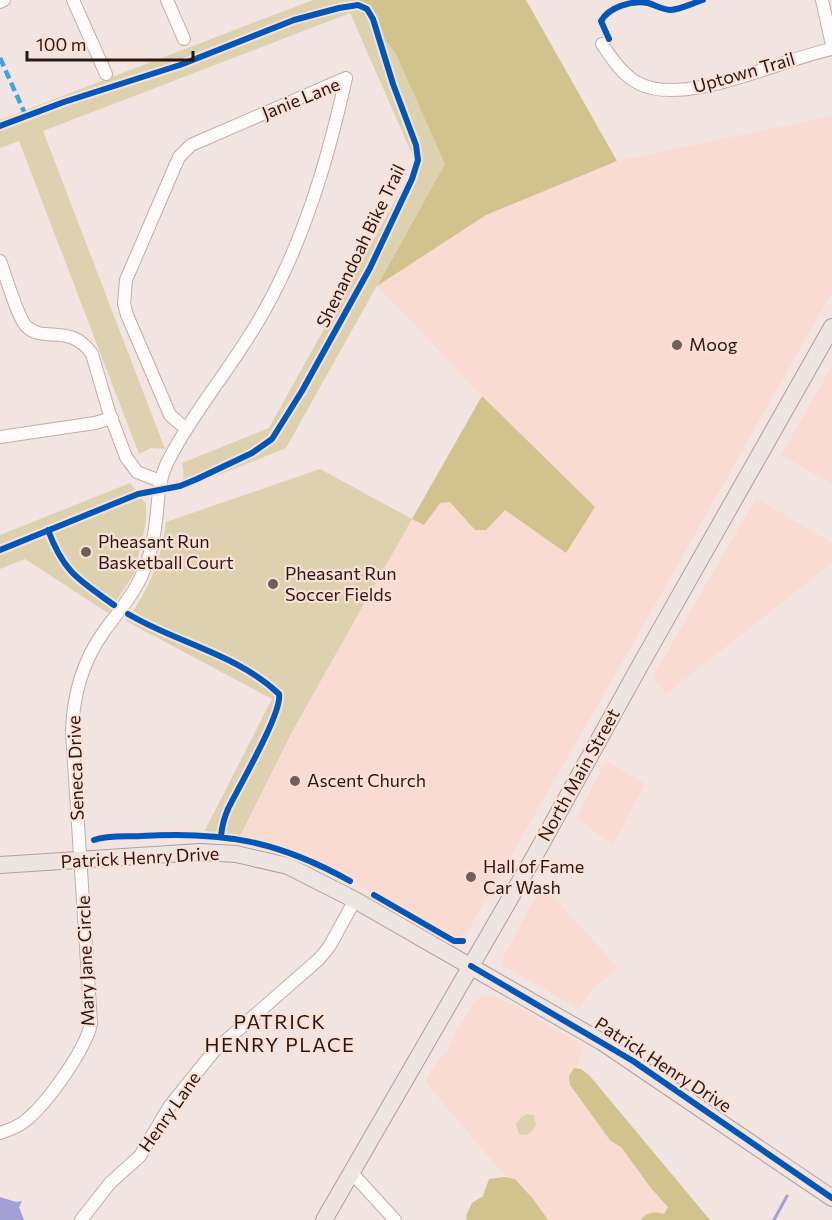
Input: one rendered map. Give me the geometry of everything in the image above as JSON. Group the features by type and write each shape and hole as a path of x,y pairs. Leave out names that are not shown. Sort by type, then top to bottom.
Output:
{"main road":[{"name":"North Main Street","path":"324,1220 471,966 832,327"},
{"name":"Patrick Henry Drive","path":"0,865 200,852 236,854 288,866 355,900 633,1061 832,1198"}],"street":[{"path":"73,0 106,74"},
{"path":"167,0 184,39"},
{"path":"822,0 832,47"},
{"name":"Uptown Trail","path":"602,44 614,63 630,78 651,88 666,91 686,90 748,75 805,54 832,47"},
{"name":"Janie Lane","path":"160,481 186,429 244,344 286,269 329,148 346,78 190,145 179,157 126,280 124,304 171,415 186,429"},
{"path":"0,261 20,315 27,326 40,333 62,334 76,339 92,354 112,418 131,466 141,475 160,481"},
{"path":"0,437 95,423 112,418"},
{"name":"Seneca Drive","path":"81,860 72,732 75,698 92,650 135,590 146,564 155,533 160,481"},
{"name":"Mary Jane Circle","path":"0,1133 20,1124 40,1106 86,1043 91,1009 81,860"},
{"name":"Henry Lane","path":"81,1220 110,1184 140,1156 169,1107 214,1051 319,959 329,947 355,900"},
{"path":"351,1172 395,1220"}],"shaded area":[{"path":"313,0 400,0 395,52 445,164 286,448 177,492 183,478 182,463 269,428 416,163 350,13 43,131 165,449 151,448 139,454 19,141 0,148 0,120"},
{"path":"351,0 526,0 617,161 486,215 377,286 445,164 395,52"},
{"path":"832,116 832,292 466,934 462,938 455,939 312,860 279,848 239,838 293,730 412,519 424,525 440,502 504,510 595,507 482,396 377,286 445,164 486,215 617,161"},
{"path":"832,366 832,484 781,455"},
{"path":"482,396 595,507 566,553 505,510 486,530 475,530 450,502 440,503 424,525 412,519"},
{"path":"320,469 412,519 293,730 239,838 203,834 272,699 126,621 142,597 153,574 161,550 166,522"},
{"path":"130,483 146,504 146,523 134,574 108,613 25,559 0,569 0,535"},
{"path":"756,498 832,543 832,563 666,694 653,677"},
{"path":"606,761 645,784 613,845 576,818"},
{"path":"542,884 618,968 591,990 579,1009 500,964"},
{"path":"483,996 514,1005 584,1046 575,1071 702,1220 543,1220 425,1082 440,1058 446,1054 475,1001"},
{"path":"574,1068 581,1069 589,1075 710,1220 641,1220 645,1215 651,1213 664,1214 668,1207 650,1187 622,1148 610,1140 570,1085 569,1076"},
{"path":"527,1114 534,1115 536,1125 530,1133 519,1134 516,1124 521,1117"},
{"path":"504,1177 515,1179 548,1220 467,1220 466,1216 472,1203 483,1196 489,1179"}],"water":[{"path":"0,1197 16,1202 22,1201 19,1207 24,1220 0,1220"}],"waterway":[{"path":"774,1220 787,1196"}],"marked path":[{"path":"0,58 26,116"}],"cycle path":[{"path":"609,39 601,21 615,8 642,2 671,10 703,0"},
{"name":"Shenandoah Bike Trail","path":"0,126 64,102 180,65 294,20 358,5 367,9 373,19 393,84 416,145 418,160 412,179 370,268 302,391 272,439 252,453 180,486 138,494 0,550"},
{"path":"48,530 60,556 74,574 114,605"},
{"path":"128,614 245,669 279,694 274,717 228,809 221,836"},
{"path":"94,840 111,837 171,835 224,837 298,856 350,881"},
{"path":"374,895 454,941 463,941"},
{"path":"471,966 633,1061 832,1198"}],"place":[{"name":"Moog","path":"677,345"},
{"name":"Pheasant Run Basketball Court","path":"86,552"},
{"name":"Pheasant Run Soccer Fields","path":"273,584"},
{"name":"Ascent Church","path":"295,781"},
{"name":"Hall of Fame Car Wash","path":"471,877"}],"district":[{"name":"PATRICK HENRY PLACE","path":"280,1034"}]}
